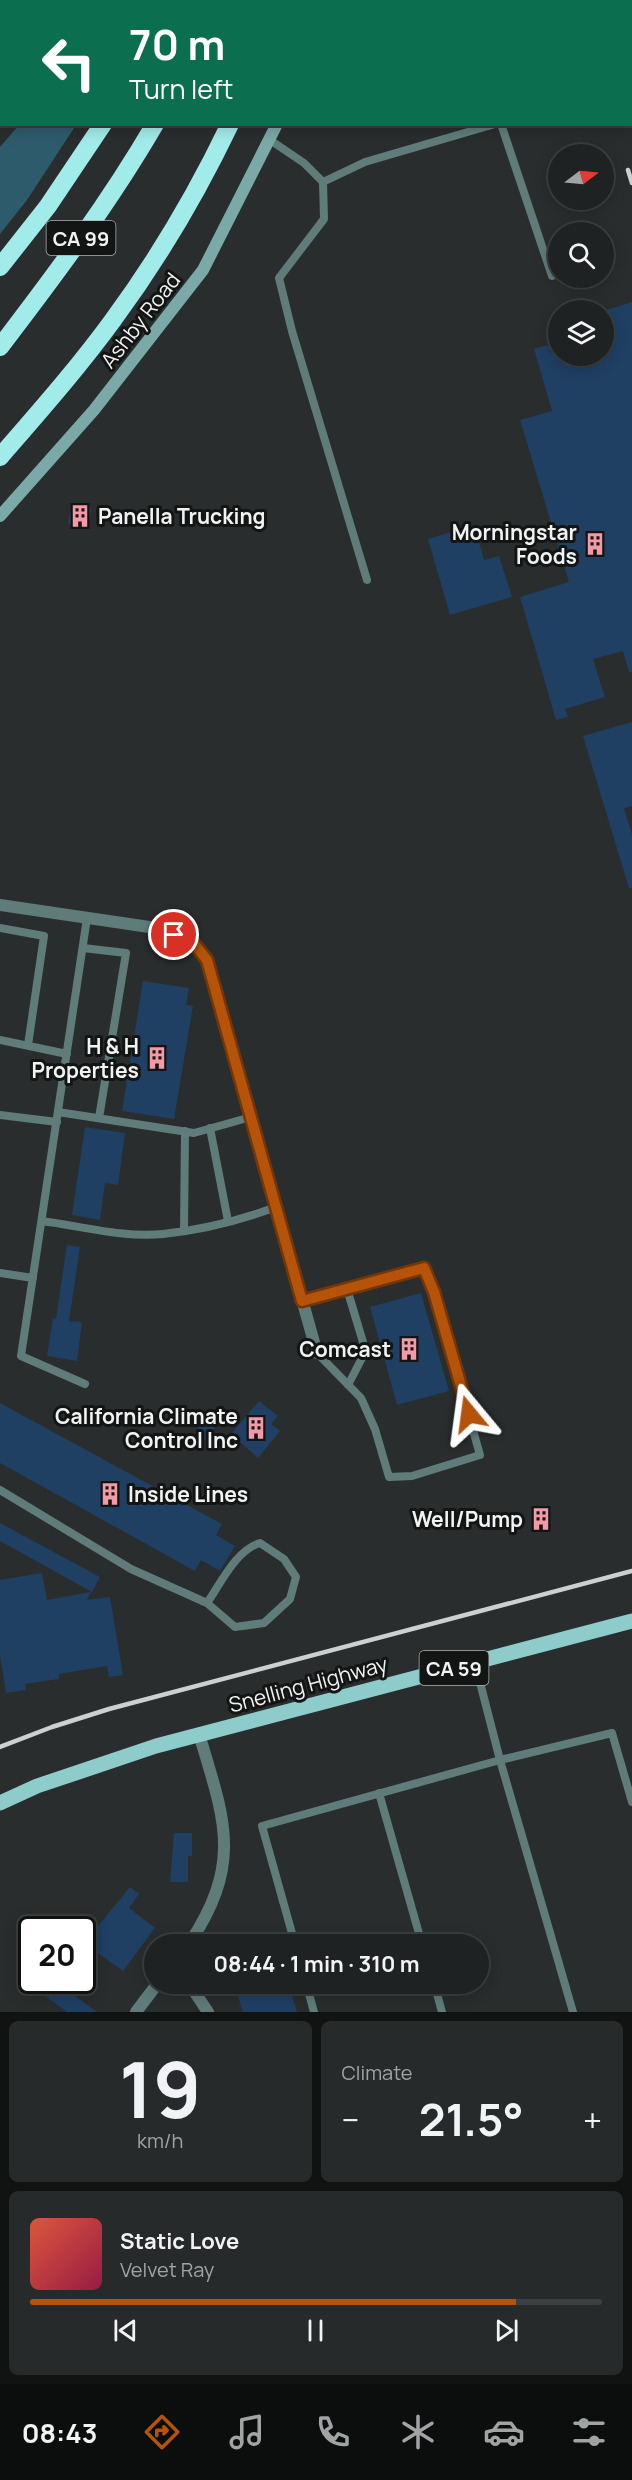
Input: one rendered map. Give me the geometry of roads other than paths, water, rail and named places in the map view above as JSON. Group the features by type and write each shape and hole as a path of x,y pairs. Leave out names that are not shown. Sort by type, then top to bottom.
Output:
{"highway":[{"name":"CA 99","path":"0,267 48,206 101,126"},
{"name":"CA 99","path":"0,347 70,255 131,166 154,126"},
{"path":"0,458 74,372 114,320 188,205 229,126"}],"main road":[{"name":"Ashby Road","path":"0,516 94,410 203,270 276,126"},
{"name":"Snelling Highway","path":"0,1803 37,1786 199,1734 632,1621"}],"street":[{"path":"0,905 156,928 192,941 207,960 317,1353"},
{"path":"195,1934 221,1880 226,1847 221,1809 199,1734"},
{"path":"136,2012 150,1994"},
{"path":"196,1994 208,2012"}],"lane":[{"path":"322,182 365,162 488,126"},
{"path":"502,126 548,264"},
{"path":"270,140 304,163 322,182 324,219 279,278 292,331 368,580"},
{"path":"85,1384 21,1356 87,918"},
{"path":"0,928 44,936 28,1046"},
{"path":"82,948 126,953 99,1118"},
{"path":"0,1040 67,1054"},
{"path":"58,1112 194,1132 251,1117"},
{"path":"0,1115 57,1122"},
{"path":"210,1128 228,1221"},
{"path":"184,1230 185,1131"},
{"path":"42,1221 127,1233 162,1234 228,1221 276,1207"},
{"path":"302,1301 424,1268 434,1292 480,1455 412,1476 388,1477 375,1429 361,1398 317,1353"},
{"path":"0,1273 33,1278"},
{"path":"347,1289 363,1342 362,1358 348,1385"},
{"path":"0,1490 131,1569 207,1603 235,1627 264,1623 290,1599 296,1577 284,1559 260,1543 250,1546 240,1556 207,1603"},
{"path":"475,1663 573,2012"},
{"path":"292,1934 262,1826 501,1760 612,1733 632,1802"},
{"path":"379,1793 419,1934"},
{"path":"309,1994 314,2012"},
{"path":"437,1994 442,2012"}],"railway":[{"path":"628,170 632,183"},
{"path":"0,1747 109,1709 632,1571"}],"place":[{"name":"Panella Trucking","path":"80,516"},
{"name":"Morningstar Foods","path":"595,544"},
{"name":"H & H Properties","path":"157,1058"},
{"name":"Comcast","path":"409,1349"},
{"name":"California Climate Control Inc","path":"256,1428"},
{"name":"Inside Lines","path":"110,1494"},
{"name":"Well/Pump","path":"541,1519"}]}
